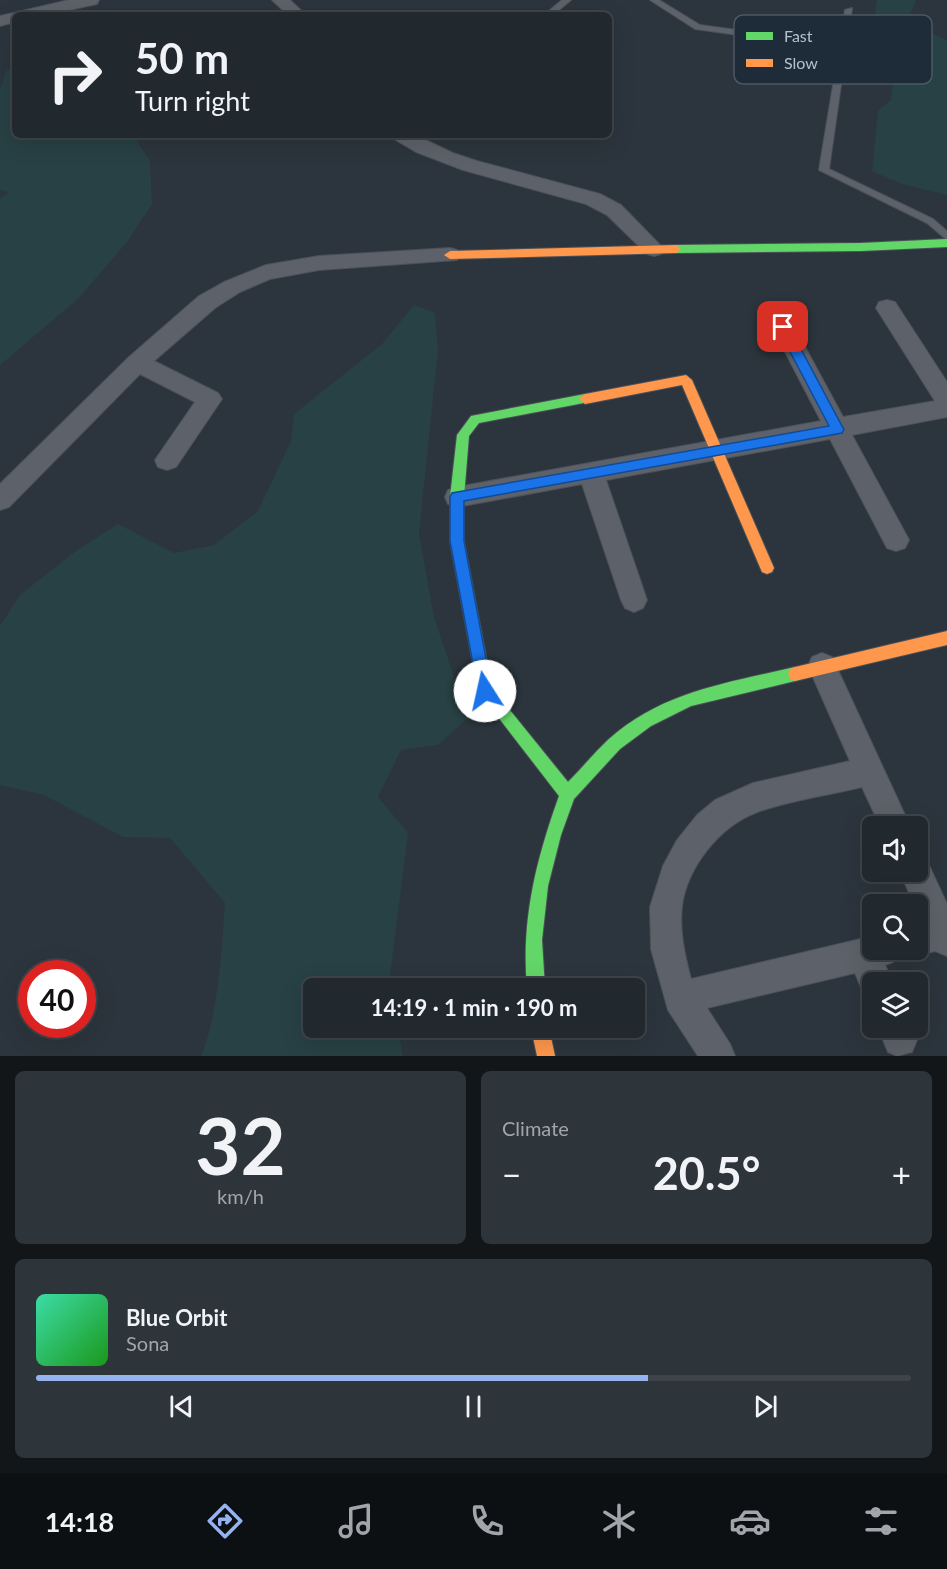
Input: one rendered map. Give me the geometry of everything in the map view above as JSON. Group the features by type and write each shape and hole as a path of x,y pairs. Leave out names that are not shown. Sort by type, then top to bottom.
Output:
{"street":[{"path":"37,12 91,0"},
{"path":"280,0 294,12"},
{"path":"406,138 422,148 454,161 593,199 614,210 654,249"},
{"path":"0,500 137,363 207,302 266,272 338,261 450,255 654,249 861,247 947,243"},
{"path":"886,308 947,401"},
{"path":"783,327 896,540"},
{"path":"137,363 210,399 167,460"},
{"path":"568,794 485,691 457,541 457,497 463,435 475,419 686,380 767,568"},
{"path":"457,497 947,408"},
{"path":"591,473 634,600"},
{"path":"535,978 533,940 540,886 553,835 568,794 615,744 646,721 689,699 947,638"},
{"path":"822,666 890,816"},
{"path":"718,1056 680,998 667,949 666,907 674,877 688,851 708,826 726,811 753,798 870,771"},
{"path":"920,882 939,936"},
{"path":"680,998 874,962"},
{"path":"542,1038 546,1056"}],"lane":[{"path":"552,12 567,0"},
{"path":"654,0 698,27 734,32"},
{"path":"848,15 849,10"},
{"path":"837,84 824,170 930,221 947,237"}],"green space":[{"path":"877,0 916,0 910,15 876,15"},
{"path":"932,34 947,40 947,195 902,184 872,171 878,111 891,100 892,84 932,84"},
{"path":"12,68 12,138 135,138 150,161 152,204 127,242 77,300 0,365 0,198 9,192 0,190 0,90 6,71"},
{"path":"414,305 435,313 438,350 419,534 434,617 468,718 438,745 401,750 378,797 408,833 390,978 303,978 303,1038 400,1038 403,1056 201,1056 212,1021 215,1002 225,903 170,838 123,837 44,795 0,785 0,626 20,595 77,550 118,524 174,553 214,545 258,511 291,441 294,414 382,344"}],"traffic: fast":[{"path":"676,249 861,247 947,243"},
{"path":"568,794 485,691 457,541 457,497 463,435 475,419 585,399"},
{"path":"535,978 533,940 540,886 553,835 568,794 615,744 646,721 689,699 795,674"}],"traffic: slow":[{"path":"450,255 676,249"},
{"path":"585,399 686,380 767,568"},
{"path":"795,674 947,638"},
{"path":"542,1038 546,1056"}],"route":[{"path":"485,691 457,541 457,497 837,429 783,327"}]}
